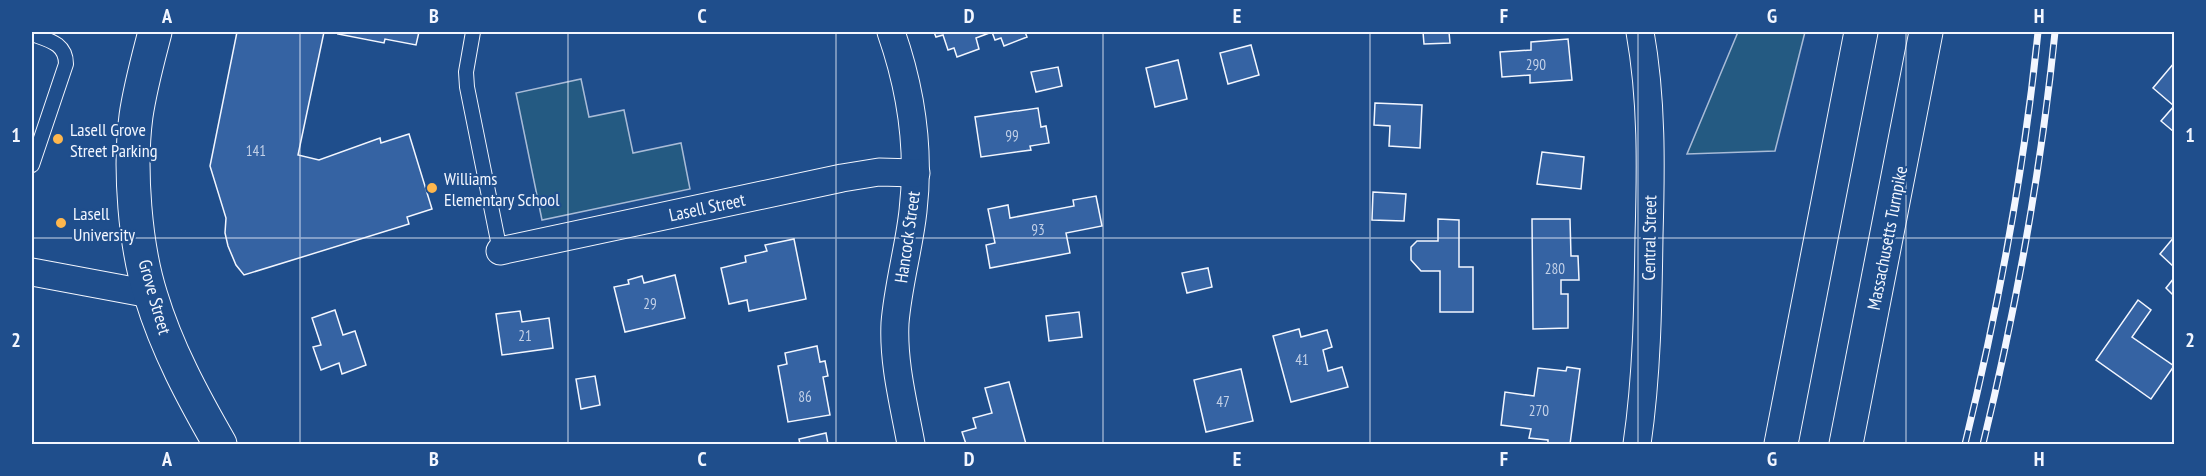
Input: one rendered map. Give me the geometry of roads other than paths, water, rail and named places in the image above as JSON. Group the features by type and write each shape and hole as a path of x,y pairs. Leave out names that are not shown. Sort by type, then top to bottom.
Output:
{"main road":[{"name":"Grove Street","path":"155,32 136,116 134,177 138,232 150,294 168,343 220,444"},
{"path":"1781,444 1861,32"},
{"name":"Massachusetts Turnpike","path":"1846,444 1926,32"}],"street":[{"name":"Hancock Street","path":"891,32 909,98 916,173 913,210 895,325 899,380 912,444"},
{"name":"Central Street","path":"1637,444 1644,392 1647,340 1651,151 1640,32"},
{"name":"Lasell Street","path":"500,251 842,178 879,172 916,173"},
{"path":"32,272 150,294"}],"lane":[{"path":"473,32 468,57 467,87 500,251"},
{"path":"32,34 56,42 63,49 66,59 32,165"}],"railway":[{"path":"1965,444 2009,240 2038,32"},
{"path":"1983,444 2026,240 2055,32"}],"place":[{"name":"Lasell Grove Street Parking","path":"58,139"},
{"name":"Williams Elementary School","path":"432,188"},
{"name":"Lasell University","path":"61,223"}]}
